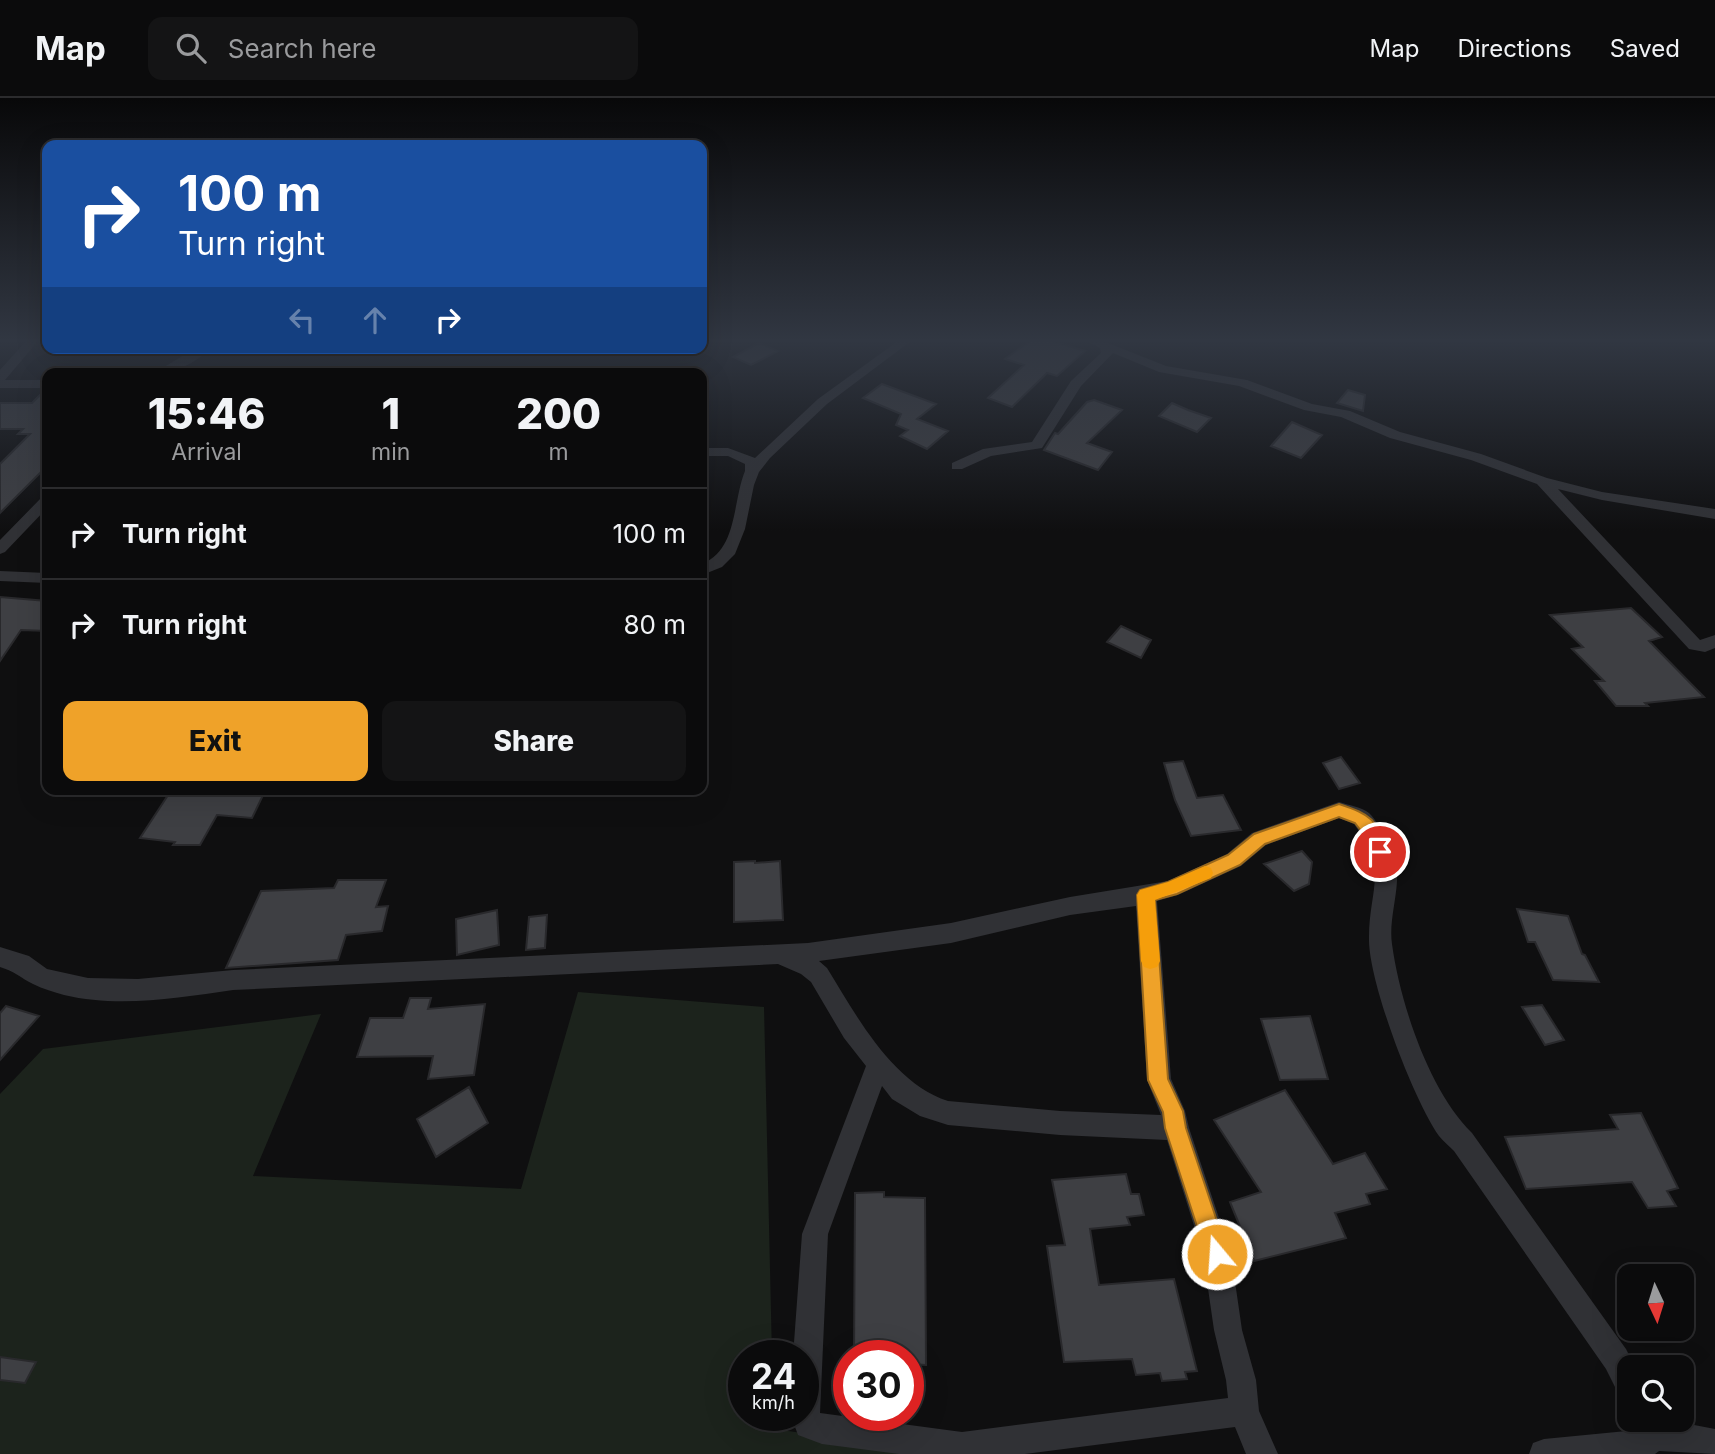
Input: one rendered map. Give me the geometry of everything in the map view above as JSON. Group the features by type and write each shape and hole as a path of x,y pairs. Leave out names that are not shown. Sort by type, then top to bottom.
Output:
{"street":[{"path":"752,471 772,448 819,404"},
{"path":"957,466 988,452 1025,448 1041,441 1063,404"},
{"path":"1301,404 1345,414 1395,435 1476,457 1542,481 1602,496 1715,514"},
{"path":"707,452 734,453 752,463 738,532 730,552 720,563 707,568"},
{"path":"1542,481 1695,645 1705,646 1715,641"},
{"path":"0,549 7,533 42,504"},
{"path":"0,576 42,578"},
{"path":"0,957 19,962 43,978 61,983 127,990 166,989 233,980 808,953 951,933 1070,905 1171,889 1234,860 1259,839 1339,810 1361,818 1374,836 1387,877 1380,941 1388,983 1413,1058 1448,1127 1463,1142 1617,1361"},
{"path":"1146,895 1158,1080 1173,1111 1176,1128 1217,1254 1228,1330 1241,1380 1244,1412 1263,1454"},
{"path":"776,954 796,960 819,975 852,1030 901,1090 916,1101 948,1113 1060,1123 1176,1128"},
{"path":"879,1063 815,1234 804,1412 809,1424 822,1429 962,1447 1244,1412"},
{"path":"1544,1454 1642,1445 1648,1432"},
{"path":"1670,1432 1715,1444"}],"shaded area":[{"path":"578,992 764,1007 772,1340 728,1340 728,1431 788,1431 953,1454 0,1454 0,1094 43,1049 321,1014 253,1176 521,1189"}],"building":[{"path":"0,404 42,404 42,471 0,513 0,464 30,434 18,434 23,429 0,429"},
{"path":"878,404 936,404 917,419 948,431 927,449 900,436 908,430 896,425 901,414"},
{"path":"1085,404 1106,404 1122,410 1087,443 1112,452 1098,470 1044,450 1055,433 1058,434"},
{"path":"1171,404 1175,404 1211,418 1197,432 1159,416"},
{"path":"1341,404 1364,404 1363,411"},
{"path":"1292,422 1322,435 1301,458 1271,446"},
{"path":"0,597 42,601 42,631 21,630 0,661"},
{"path":"1631,608 1662,637 1649,641 1704,697 1645,703 1648,706 1616,706 1595,681 1604,681 1572,649 1583,647 1550,615"},
{"path":"1121,626 1151,640 1141,658 1107,642"},
{"path":"1341,757 1360,783 1339,789 1323,763"},
{"path":"1183,761 1197,798 1223,795 1241,830 1191,836 1175,800 1164,763"},
{"path":"168,795 263,795 252,818 217,815 200,845 173,845 175,842 140,838"},
{"path":"1302,851 1312,862 1309,884 1294,891 1264,864"},
{"path":"780,861 783,920 734,922 734,862"},
{"path":"338,880 386,880 376,907 388,906 382,931 346,935 338,960 226,968 261,891 334,888"},
{"path":"1517,909 1568,916 1582,954 1599,982 1553,980 1535,942 1528,942"},
{"path":"497,910 499,945 457,955 456,919"},
{"path":"547,915 545,948 526,950 529,917"},
{"path":"410,998 431,998 428,1009 485,1004 474,1075 428,1079 433,1056 357,1057 370,1018 403,1018"},
{"path":"1542,1005 1564,1040 1545,1045 1522,1007"},
{"path":"6,1006 39,1016 0,1060 0,1013"},
{"path":"1310,1016 1328,1079 1280,1080 1261,1019"},
{"path":"469,1087 488,1123 436,1157 417,1119"},
{"path":"1285,1090 1333,1164 1365,1153 1387,1189 1366,1194 1370,1204 1335,1213 1346,1238 1254,1261 1230,1202 1261,1192 1214,1120"},
{"path":"1641,1113 1678,1188 1667,1191 1676,1206 1648,1208 1632,1182 1526,1189 1505,1137 1618,1129 1610,1115"},
{"path":"1126,1174 1131,1194 1139,1194 1144,1215 1127,1217 1130,1225 1090,1229 1099,1285 1174,1279 1197,1371 1185,1372 1187,1379 1162,1381 1160,1373 1136,1375 1132,1359 1064,1362 1047,1246 1065,1245 1052,1180"},
{"path":"884,1192 884,1197 925,1198 926,1365 924,1340 854,1340 855,1193"},
{"path":"0,1357 36,1362 25,1383 0,1380"}],"slow traffic":[{"path":"1150,961 1146,895 1171,889 1205,873"}],"route":[{"path":"1217,1254 1176,1128 1173,1111 1158,1080 1146,895 1171,889 1234,860 1259,839 1339,810 1361,818 1374,836 1380,852"}]}
